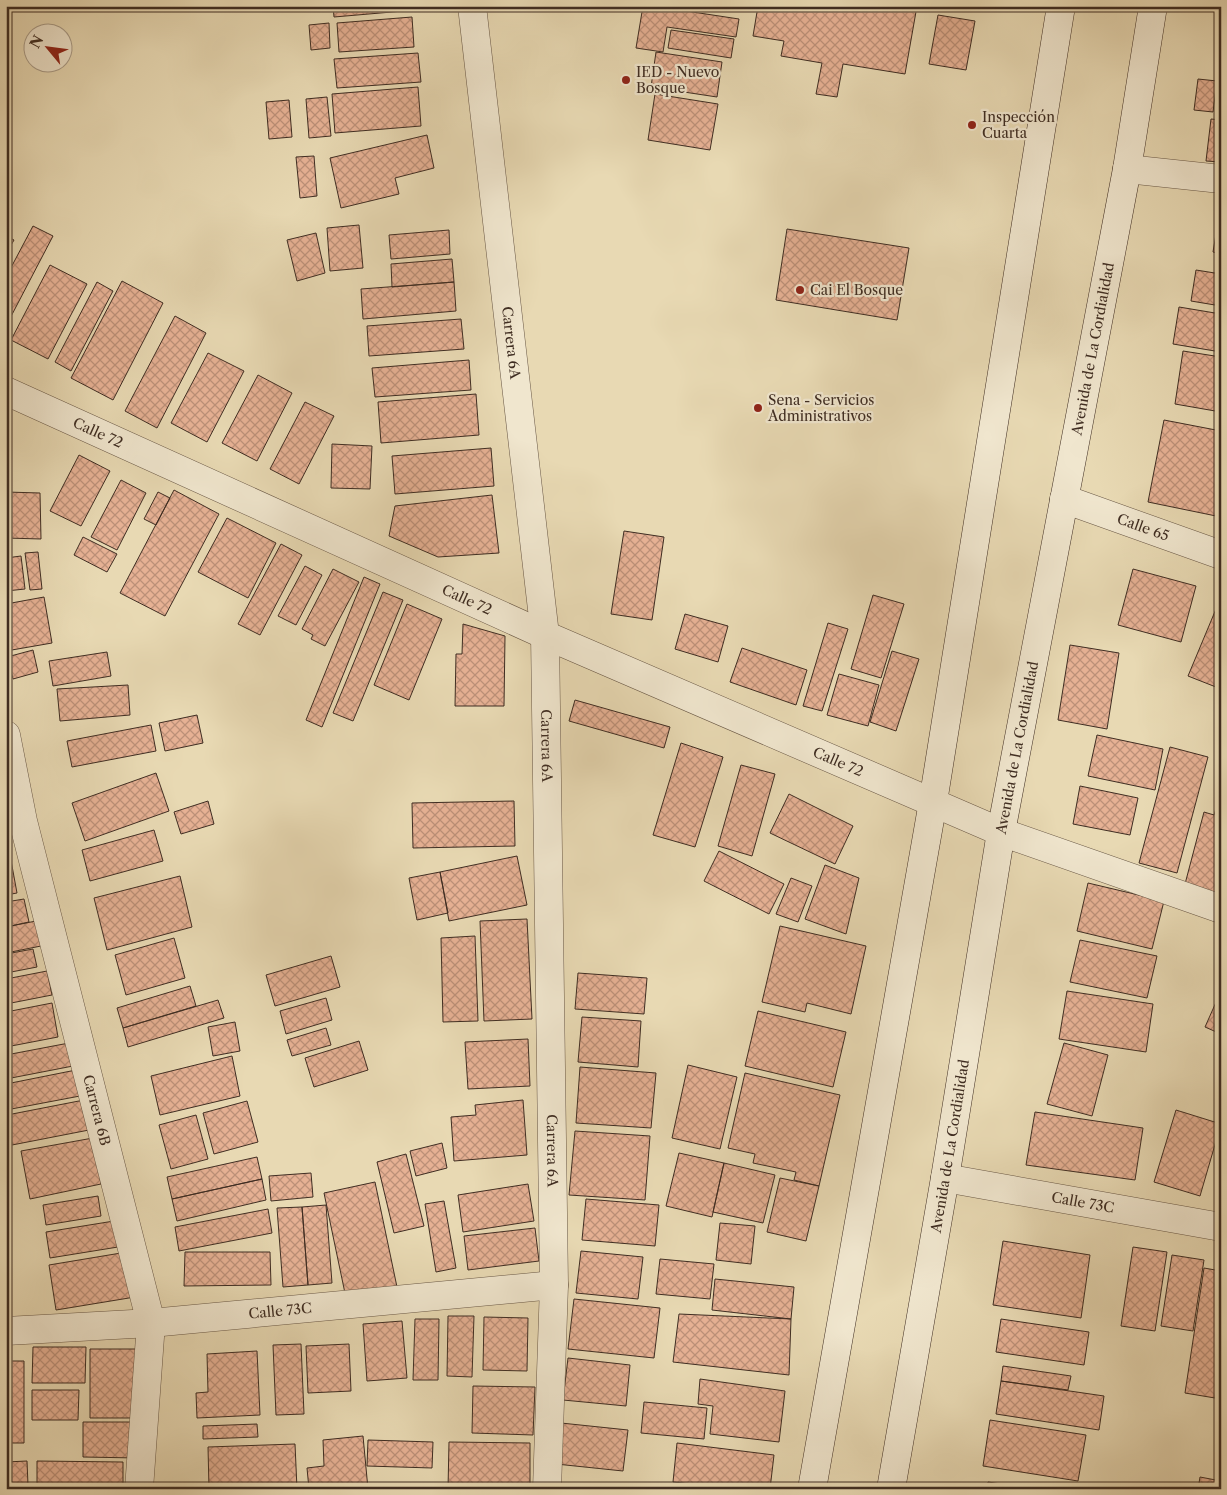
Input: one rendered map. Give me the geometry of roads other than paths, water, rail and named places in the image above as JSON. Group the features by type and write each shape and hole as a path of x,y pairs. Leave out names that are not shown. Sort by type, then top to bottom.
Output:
{"street":[{"name":"Carrera 6A","path":"472,6 545,635 554,1286 547,1489"},
{"path":"812,1489 932,802 1061,6"},
{"name":"Avenida de La Cordialidad","path":"891,1489 945,1178 1001,832 1126,169 1153,6"},
{"path":"1126,169 1221,179"},
{"name":"Calle 72","path":"6,391 545,635 1001,832 1221,909"},
{"name":"Calle 65","path":"1064,499 1221,555"},
{"name":"Carrera 6B","path":"6,734 15,822 151,1323 139,1489"},
{"name":"Calle 73C","path":"945,1178 1221,1227"},
{"name":"Calle 73C","path":"6,1331 151,1323 554,1286"}],"place":[{"name":"IED - Nuevo Bosque","path":"626,80"},
{"name":"Inspección Cuarta","path":"972,125"},
{"name":"Cai El Bosque","path":"800,290"},
{"name":"Sena - Servicios Administrativos","path":"758,408"}]}
